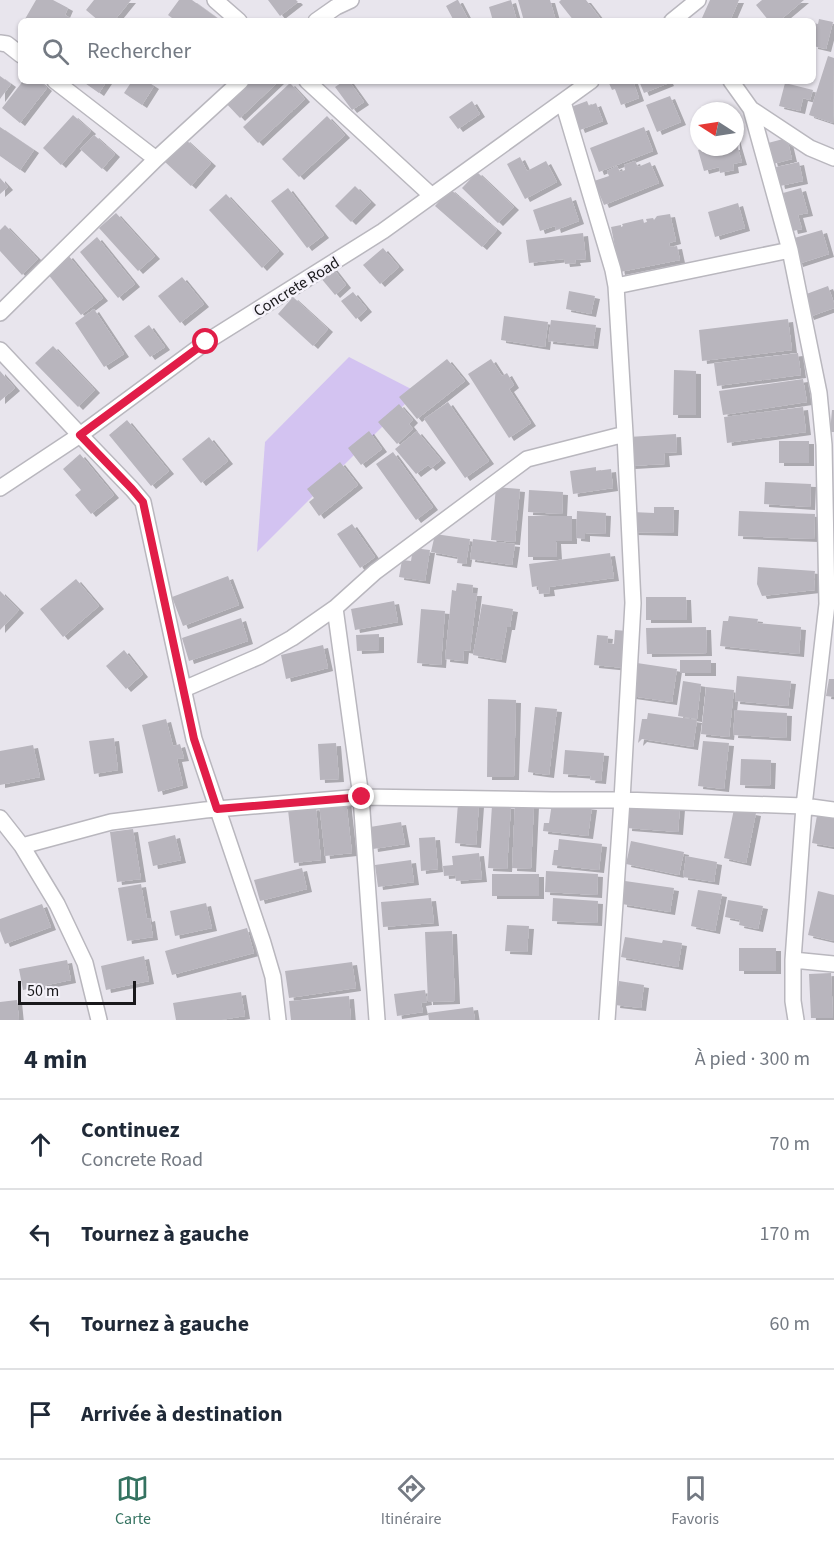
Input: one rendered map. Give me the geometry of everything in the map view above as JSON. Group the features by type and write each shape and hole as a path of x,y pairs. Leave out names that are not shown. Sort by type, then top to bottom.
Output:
{"street":[{"path":"215,0 236,18"},
{"path":"319,18 335,3 351,0"},
{"path":"685,11 698,0"},
{"path":"0,43 7,44 18,53"},
{"path":"59,84 156,159"},
{"path":"0,313 156,159 238,84"},
{"path":"310,84 432,196"},
{"name":"Concrete Road","path":"0,488 80,435 206,342 383,231 587,84"},
{"path":"733,84 751,109 790,250 819,393 824,445 830,605 804,806 793,960 793,1001 796,1020"},
{"path":"563,102 616,286 625,434 633,603 607,1020"},
{"path":"751,109 810,148 834,158"},
{"path":"616,286 790,250"},
{"path":"0,350 143,502 194,739 263,943 273,977 278,1020"},
{"path":"184,689 260,656 292,638 335,608 375,572 527,459 625,434"},
{"path":"335,608 362,797 377,1020"},
{"path":"22,846 111,822 217,809 362,797 622,800 804,806 834,810"},
{"path":"0,818 22,846 57,904 86,963 99,1020"},
{"path":"793,960 834,964"}],"shaded area":[{"path":"349,357 417,392 257,552 265,442"}],"building":[{"path":"36,0 53,0 68,8 65,15 70,18 26,18"},
{"path":"94,0 131,0 116,18 95,18 86,10"},
{"path":"179,0 192,0 217,18 172,18 168,15"},
{"path":"268,0 296,0 298,2 280,16"},
{"path":"458,0 467,18 452,18 446,6"},
{"path":"511,0 516,18 492,18 489,7"},
{"path":"518,0 550,0 555,18 523,18"},
{"path":"561,0 586,0 600,18 572,18 559,2"},
{"path":"710,0 739,0 731,18 702,18"},
{"path":"762,0 804,0 783,18 767,18 756,5"},
{"path":"819,19 833,22 826,49 816,47 816,24 818,24"},
{"path":"828,56 834,58 833,123 809,115"},
{"path":"0,76 11,84 0,99"},
{"path":"21,84 42,84 47,88 20,123 2,108"},
{"path":"86,84 105,84 99,93"},
{"path":"130,84 154,86 142,105 124,93"},
{"path":"240,84 276,84 240,118 223,100"},
{"path":"289,84 305,99 258,143 243,127"},
{"path":"340,84 351,84 364,102 352,110 335,87"},
{"path":"609,84 634,84 639,98 621,105 615,89 612,90"},
{"path":"640,84 666,84 644,93"},
{"path":"785,84 813,90 810,100 803,98 800,111 779,106"},
{"path":"670,96 681,122 657,132 646,105"},
{"path":"472,101 480,114 458,129 449,117"},
{"path":"587,101 589,106 596,103 603,121 580,130 571,107"},
{"path":"73,115 91,131 61,165 43,148"},
{"path":"327,116 345,135 299,177 282,159"},
{"path":"0,127 34,150 20,170 0,156"},
{"path":"644,127 653,151 599,172 590,148"},
{"path":"94,135 115,154 102,169 80,149"},
{"path":"787,138 792,159 773,164 768,143"},
{"path":"185,139 211,163 191,186 165,162"},
{"path":"700,156 740,156 742,162 733,164 734,170 720,173 719,167 704,171"},
{"path":"520,157 527,171 546,161 557,182 525,199 507,164"},
{"path":"635,161 638,167 650,162 659,183 604,205 594,181 609,176 607,171 617,166 620,172 625,170 624,165"},
{"path":"799,162 803,181 780,186 776,167"},
{"path":"477,172 514,207 498,223 462,188"},
{"path":"0,178 8,187 0,194"},
{"path":"355,186 371,202 351,222 335,206"},
{"path":"288,188 324,235 307,248 271,201"},
{"path":"801,188 808,213 798,215 802,229 793,231 783,193"},
{"path":"450,189 497,230 482,247 435,206"},
{"path":"226,194 279,251 262,268 209,210"},
{"path":"571,197 579,221 556,230 555,226 540,231 533,210"},
{"path":"738,203 745,228 715,237 708,212"},
{"path":"116,213 155,256 138,271 99,228"},
{"path":"670,214 676,241 669,243 670,247 677,246 680,260 620,272 611,227 621,225 621,227 622,224 643,219 644,223 647,222 646,219 653,218 654,220 657,216"},
{"path":"5,225 38,259 22,275 0,251 0,230"},
{"path":"822,230 829,254 798,264 791,239"},
{"path":"583,233 586,259 565,264 564,259 529,263 526,240"},
{"path":"97,237 135,284 118,298 80,252"},
{"path":"383,248 399,267 380,284 363,265"},
{"path":"68,255 103,298 81,315 47,273"},
{"path":"332,267 346,285 335,295 320,277"},
{"path":"182,277 204,304 180,323 158,296"},
{"path":"828,286 834,308 809,317 801,296"},
{"path":"569,291 595,296 591,314 566,309"},
{"path":"353,292 367,309 356,319 341,301"},
{"path":"293,297 328,329 313,346 278,314"},
{"path":"94,309 124,354 104,367 75,323"},
{"path":"504,316 548,322 545,347 501,340"},
{"path":"788,319 792,350 702,361 699,330"},
{"path":"551,320 596,325 593,346 548,341"},
{"path":"149,325 165,347 150,357 134,336"},
{"path":"53,346 95,390 78,407 35,363"},
{"path":"798,353 801,375 717,386 714,363"},
{"path":"447,359 465,381 417,419 399,397"},
{"path":"491,359 502,376 507,373 514,385 509,389 531,423 509,438 468,374"},
{"path":"674,370 696,371 696,415 673,415"},
{"path":"0,371 15,388 0,401"},
{"path":"803,379 807,402 723,415 719,391"},
{"path":"448,402 489,461 465,478 424,419"},
{"path":"399,404 413,420 409,424 413,429 397,444 378,422"},
{"path":"803,407 806,432 727,443 724,417"},
{"path":"832,410 834,410 834,432 830,432"},
{"path":"127,420 169,471 151,486 109,435"},
{"path":"369,431 382,449 361,465 348,448"},
{"path":"417,431 441,460 431,468 428,465 416,474 395,449"},
{"path":"676,434 677,452 664,453 665,464 630,466 629,437"},
{"path":"209,437 228,461 201,483 182,459"},
{"path":"779,441 809,441 809,463 779,463"},
{"path":"393,452 433,507 416,520 376,464"},
{"path":"80,454 114,495 91,514 75,495 81,490 63,469"},
{"path":"340,462 358,485 319,516 309,502 314,498 307,489"},
{"path":"596,467 596,471 611,469 613,488 573,494 570,471"},
{"path":"765,482 811,484 810,507 764,504"},
{"path":"496,487 520,489 515,542 491,540"},
{"path":"529,490 563,492 562,514 528,512"},
{"path":"654,507 674,507 673,533 631,532 632,512 654,513"},
{"path":"577,511 606,513 605,534 585,533 585,539 576,538"},
{"path":"739,511 815,514 814,539 738,536"},
{"path":"528,516 572,516 572,541 556,541 557,557 528,557"},
{"path":"352,524 375,557 360,568 337,534"},
{"path":"435,534 470,539 466,564 457,563 458,557 431,552"},
{"path":"473,539 515,544 512,565 470,559"},
{"path":"413,548 430,550 425,581 399,577 402,560 411,561"},
{"path":"610,553 614,578 549,587 550,593 539,594 538,586 532,587 529,564"},
{"path":"758,567 815,571 815,590 762,596 757,584"},
{"path":"228,576 239,605 183,626 172,597"},
{"path":"76,579 99,606 63,637 40,609"},
{"path":"457,583 473,585 472,593 477,593 470,651 464,650 463,661 445,659 452,590 456,591"},
{"path":"0,591 19,610 0,630"},
{"path":"646,597 686,597 687,620 646,620"},
{"path":"394,601 398,622 355,630 351,609"},
{"path":"482,604 513,609 501,660 473,655"},
{"path":"421,609 445,611 441,665 417,663"},
{"path":"729,616 758,619 757,623 801,627 799,654 720,646 723,621 728,621"},
{"path":"241,618 248,641 189,661 182,638"},
{"path":"706,627 707,653 647,654 646,628"},
{"path":"615,630 627,631 624,668 594,665 597,635 608,636 607,643 614,644"},
{"path":"379,634 379,650 357,651 356,635"},
{"path":"323,645 328,668 286,679 281,655"},
{"path":"124,650 143,674 126,689 106,666"},
{"path":"680,660 711,660 711,673 680,673"},
{"path":"637,663 677,669 672,702 631,696"},
{"path":"737,676 791,681 788,706 735,701"},
{"path":"829,679 834,679 834,697 826,696"},
{"path":"683,681 701,684 697,719 678,716"},
{"path":"706,687 734,690 729,737 701,734"},
{"path":"488,699 516,700 514,777 487,777"},
{"path":"535,707 557,709 549,775 528,772"},
{"path":"735,710 787,713 786,738 733,735"},
{"path":"648,713 697,720 693,747 642,739 638,743 642,719 647,719"},
{"path":"166,719 173,746 180,744 184,758 177,759 183,785 158,792 142,725"},
{"path":"114,738 118,770 94,774 89,741"},
{"path":"703,741 729,743 724,789 698,786"},
{"path":"336,743 339,779 320,780 318,744"},
{"path":"33,745 40,777 0,785 0,751"},
{"path":"565,750 604,753 601,781 590,780 591,776 563,774"},
{"path":"741,759 771,760 770,786 740,785"},
{"path":"346,800 352,853 325,856 319,803"},
{"path":"458,803 479,804 476,845 455,843"},
{"path":"515,803 534,804 531,869 512,868"},
{"path":"552,803 592,807 588,836 543,831 544,823 549,823"},
{"path":"628,804 680,807 678,832 627,828"},
{"path":"492,805 511,806 507,869 488,868"},
{"path":"316,807 321,860 294,863 288,810"},
{"path":"734,809 756,813 746,863 724,858"},
{"path":"818,810 834,812 834,847 812,843"},
{"path":"401,822 405,844 373,849 370,827"},
{"path":"133,829 141,879 117,882 110,832"},
{"path":"175,835 181,860 153,866 148,842"},
{"path":"435,837 438,869 421,871 419,838"},
{"path":"559,839 602,844 599,870 552,865 554,850 558,850"},
{"path":"631,841 684,852 679,875 626,864"},
{"path":"479,853 482,879 456,881 455,875 444,876 443,866 453,865 452,856"},
{"path":"686,856 717,862 714,882 683,877"},
{"path":"411,860 414,882 378,887 375,865"},
{"path":"302,868 307,889 260,901 254,880"},
{"path":"546,871 598,874 597,895 545,892"},
{"path":"492,874 539,874 539,896 492,896"},
{"path":"625,881 674,888 670,912 622,904"},
{"path":"141,884 147,919 150,918 153,937 127,941 118,888"},
{"path":"698,890 722,894 715,931 691,926"},
{"path":"818,891 834,895 834,941 808,935"},
{"path":"431,898 434,923 383,927 381,902"},
{"path":"553,898 598,901 597,923 552,921"},
{"path":"728,900 763,906 758,929 739,925 740,920 725,917"},
{"path":"206,903 212,928 175,936 170,911"},
{"path":"42,904 51,927 5,944 0,931 0,919"},
{"path":"507,925 529,926 527,952 505,951"},
{"path":"247,928 254,953 172,975 165,951"},
{"path":"452,931 455,1001 428,1002 425,932"},
{"path":"625,937 662,943 663,940 682,943 678,967 621,957"},
{"path":"739,948 776,948 776,971 739,971"},
{"path":"144,956 149,981 106,990 101,966"},
{"path":"67,960 71,980 23,990 19,969"},
{"path":"352,962 356,988 289,998 285,971"},
{"path":"831,973 833,1018 811,1018 809,974"},
{"path":"619,981 644,985 641,1008 615,1005"},
{"path":"425,990 427,1002 421,1003 423,1012 397,1016 394,994"},
{"path":"241,992 245,1016 221,1020 176,1020 173,1003"},
{"path":"349,996 351,1020 291,1020 289,1001"},
{"path":"17,1000 19,1020 0,1020 0,1002"},
{"path":"473,1007 475,1020 429,1020 428,1013"}],"route":[{"path":"206,342 80,435 143,502 194,739 217,809 362,797"}]}
